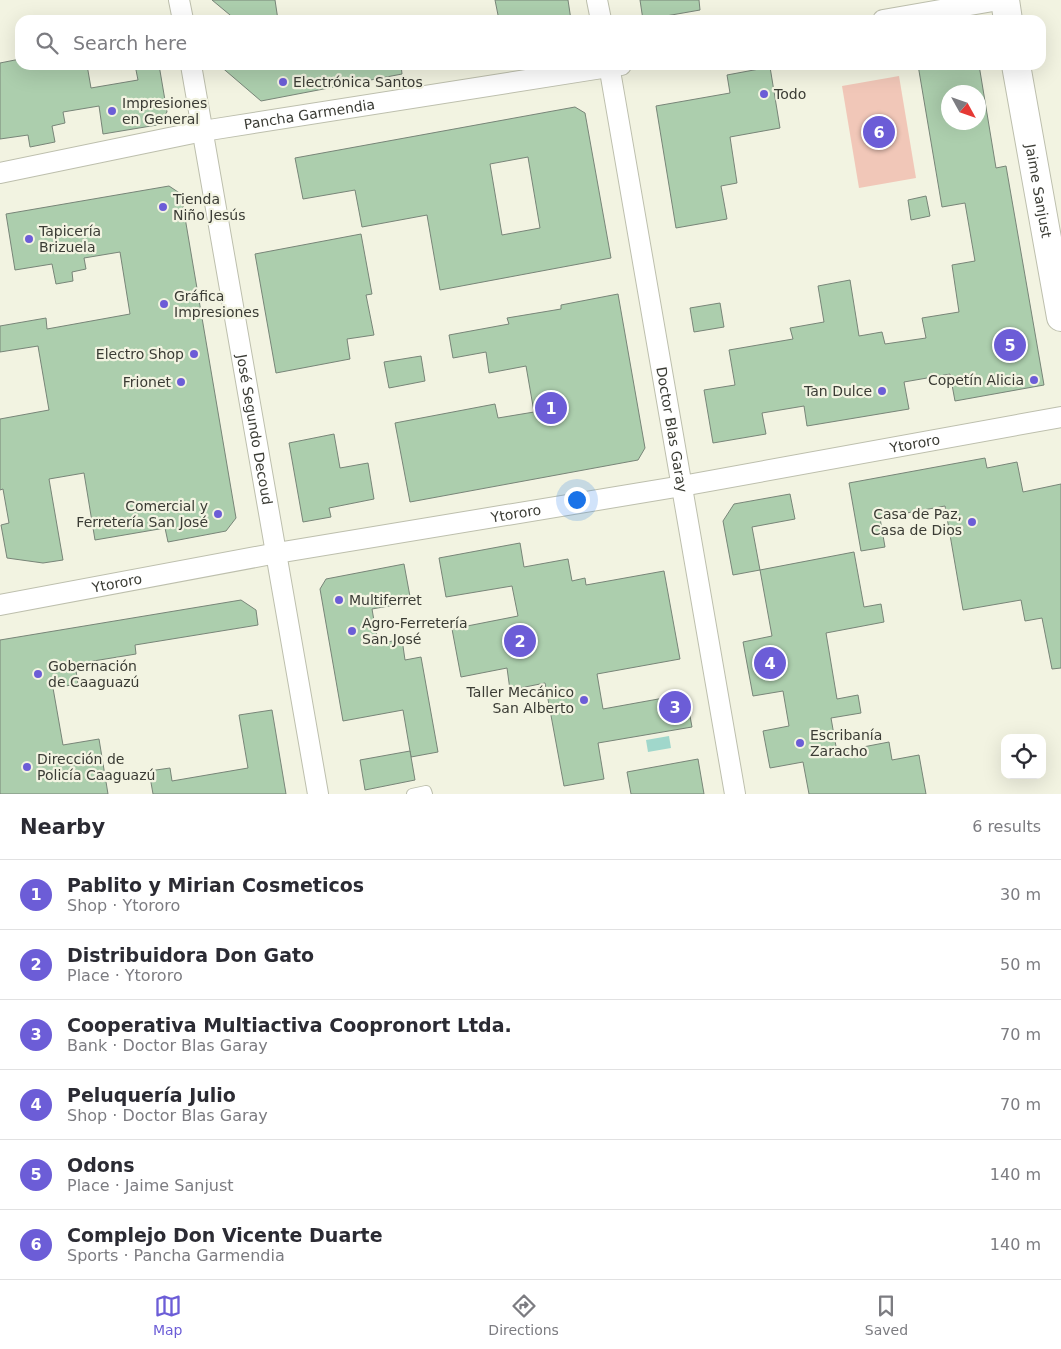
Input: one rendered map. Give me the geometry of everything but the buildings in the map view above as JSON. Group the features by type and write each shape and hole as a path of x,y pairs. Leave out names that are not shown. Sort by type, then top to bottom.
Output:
{"main road":[{"path":"1004,0 1007,15"},
{"name":"Jaime Sanjust","path":"1017,70 1061,317"}],"street":[{"path":"180,0 182,15"},
{"path":"597,0 600,15"},
{"path":"912,15 999,0"},
{"name":"José Segundo Decoud","path":"192,70 318,794"},
{"name":"Pancha Garmendia","path":"0,173 203,131 588,70"},
{"name":"Doctor Blas Garay","path":"614,70 735,794"},
{"name":"Ytororo","path":"0,605 277,553 682,486 1061,417"}],"lane":[{"path":"412,794 426,792 427,794"}],"shaded area":[{"path":"899,76 916,178 859,188 842,86"}],"water":[{"path":"669,736 671,748 648,752 646,740"}],"place":[{"name":"Electrónica Santos","path":"283,82"},
{"name":"Todo","path":"764,94"},
{"name":"Impresiones en General","path":"112,111"},
{"name":"Complejo Don Vicente Duarte","path":"879,132"},
{"name":"Tienda Niño Jesús","path":"163,207"},
{"name":"Tapicería Brizuela","path":"29,239"},
{"name":"Gráfica Impresiones","path":"164,304"},
{"name":"Odons","path":"1010,345"},
{"name":"Electro Shop","path":"194,354"},
{"name":"Copetín Alicia","path":"1034,380"},
{"name":"Frionet","path":"181,382"},
{"name":"Tan Dulce","path":"882,391"},
{"name":"Pablito y Mirian Cosmeticos","path":"551,408"},
{"name":"Comercial y Ferretería San José","path":"218,514"},
{"name":"Casa de Paz, Casa de Dios","path":"972,522"},
{"name":"Multiferret","path":"339,600"},
{"name":"Agro-Ferretería San José","path":"352,631"},
{"name":"Distribuidora Don Gato","path":"520,641"},
{"name":"Peluquería Julio","path":"770,663"},
{"name":"Gobernación de Caaguazú","path":"38,674"},
{"name":"Taller Mecánico San Alberto","path":"584,700"},
{"name":"Cooperativa Multiactiva Coopronort Ltda.","path":"675,707"},
{"name":"Escribanía Zaracho","path":"800,743"},
{"name":"Dirección de Policía Caaguazú","path":"27,767"}]}
